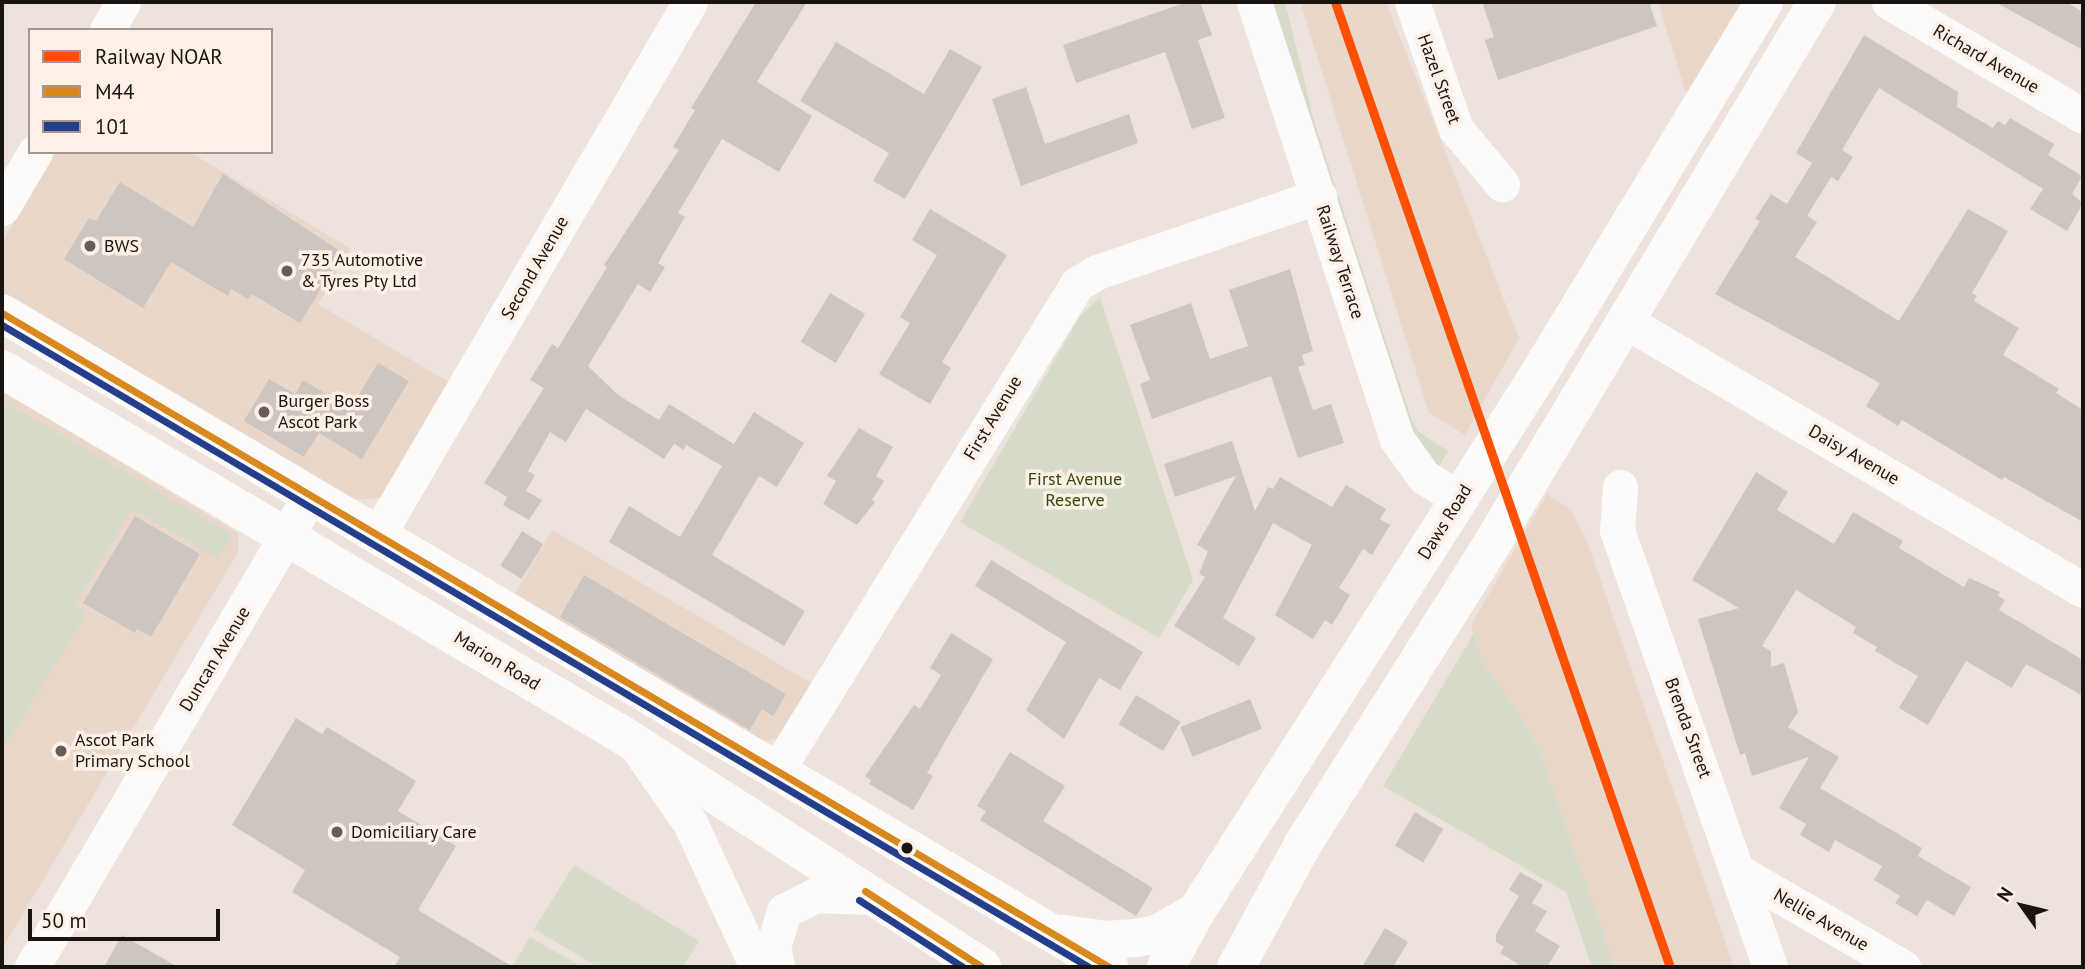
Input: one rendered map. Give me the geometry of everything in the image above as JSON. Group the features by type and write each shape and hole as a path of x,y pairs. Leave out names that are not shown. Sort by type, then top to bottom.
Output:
{"main road":[{"name":"Daws Road","path":"1166,967 1196,912 1460,499 1764,2"},
{"path":"1236,967 1303,844 1625,321 1817,2"},
{"path":"2,313 379,533 776,772 1109,967"},
{"name":"Marion Road","path":"2,369 635,743 982,967"},
{"path":"1264,967 1303,844"},
{"path":"1047,932 1106,940 1135,938 1157,934 1196,912"}],"street":[{"path":"108,28 123,2"},
{"name":"Second Avenue","path":"379,533 690,2"},
{"name":"Railway Terrace","path":"1254,2 1397,439 1424,477 1460,499"},
{"name":"Hazel Street","path":"1412,2 1456,129 1502,184"},
{"name":"Richard Avenue","path":"1889,2 2083,116"},
{"path":"2,208 34,154"},
{"name":"First Avenue","path":"776,772 1077,285 1097,272 1319,196"},
{"name":"Daisy Avenue","path":"1625,321 2083,590"},
{"name":"Brenda Street","path":"1620,486 1618,530 1770,967"},
{"name":"Duncan Avenue","path":"32,967 311,494"},
{"path":"635,743 690,823 757,967"},
{"name":"Nellie Avenue","path":"1739,872 1903,967"},
{"path":"777,967 774,947 784,911 815,895 874,897"}],"shaded area":[{"path":"1300,2 1386,2 1519,338 1465,435 1429,413"},
{"path":"1658,2 1746,2 1690,94 1685,90"},
{"path":"55,154 193,154 351,249 318,304 450,383 381,498 348,500 2,296 2,242"},
{"name":"Ascot Park Primary School","path":"2,391 238,533 238,552 2,949"},
{"path":"1547,494 1571,510 1587,541 1734,967 1615,967 1540,752 1521,715 1483,664 1471,625"},
{"path":"552,530 816,686 786,736 760,742 515,594"}],"green space":[{"path":"1266,2 1285,2 1314,121 1412,421 1419,432 1448,451 1439,466 1413,443"},
{"name":"First Avenue Reserve","path":"1100,297 1193,580 1159,638 960,522 1081,315"},
{"path":"2,401 233,535 217,558 132,509 75,605 87,613 3,749"},
{"path":"1474,633 1483,664 1521,715 1540,752 1615,967 1592,967 1566,892 1383,786"},
{"path":"574,865 699,941 683,967 598,967 534,929"},
{"path":"530,937 582,967 512,967"}],"building":[{"path":"756,2 807,2 757,82 812,116 779,172 722,139 678,213 685,217 658,263 665,267 650,292 638,284 588,366 618,395 659,420 669,404 734,444 754,412 804,443 777,487 759,476 712,555 805,611 784,646 609,542 629,506 680,537 722,466 686,445 684,450 674,444 664,459 586,409 566,442 550,432 528,471 535,475 526,491 542,500 529,520 503,505 507,497 484,483 544,388 530,380 552,344 558,348 607,267 604,265 679,150 673,147 695,110 691,108"},
{"path":"1187,2 1200,2 1212,35 1198,40 1225,118 1192,129 1165,52 1076,83 1063,45"},
{"path":"1482,2 1649,2 1657,26 1498,80 1485,40 1494,37"},
{"path":"1995,2 2066,2 2083,12 2083,50"},
{"path":"1864,35 1958,92 1957,107 1993,128 1998,121 2005,125 2010,118 2054,144 2048,155 2082,176 2072,194 2083,203 2067,231 2030,209 2043,189 1879,88 1842,150 1853,157 1838,181 1831,177 1807,216 1817,222 1795,257 1899,321 1968,209 2008,231 1972,293 1977,296 1974,301 2019,328 2003,355 2059,389 2056,393 2083,410 2083,522 2004,477 2002,480 1902,420 1898,426 1866,406 1880,383 1715,294 1760,221 1755,219 1771,194 1787,204 1812,163 1796,153"},
{"path":"836,42 924,94 950,49 982,67 905,199 873,181 889,153 800,101"},
{"path":"1026,87 1045,144 1129,114 1138,143 1021,186 992,99"},
{"path":"223,174 343,253 300,323 252,294 248,299 231,289 228,296 171,262 143,308 64,259 89,218 96,221 120,182 193,227"},
{"path":"930,209 1007,255 942,362 951,368 930,404 879,374 910,323 900,317 937,255 912,240"},
{"path":"1290,269 1313,351 1302,355 1305,365 1298,367 1313,410 1331,404 1344,443 1298,458 1271,376 1152,419 1140,384 1150,380 1130,325 1191,303 1210,359 1248,346 1229,290"},
{"path":"830,293 865,314 836,363 801,342"},
{"path":"378,363 409,381 362,459 319,433 304,457 244,421 269,379 295,394 303,380 338,401 343,393 355,401"},
{"path":"859,428 893,447 876,476 884,481 872,500 875,502 857,525 823,504 836,481 827,476"},
{"path":"1232,441 1255,511 1268,487 1273,489 1280,477 1332,507 1346,485 1386,509 1380,519 1390,525 1372,555 1363,549 1339,588 1350,595 1332,625 1325,620 1313,639 1275,615 1312,545 1273,523 1223,618 1256,638 1239,666 1174,626 1205,577 1199,574 1208,551 1197,545 1236,476 1175,497 1164,464"},
{"path":"1756,472 1788,492 1777,510 1834,544 1853,512 1903,541 1899,548 1964,587 1969,578 2000,592 1998,596 2005,600 1999,610 2083,660 2083,696 2026,664 2012,688 1966,661 1928,725 1899,708 1918,676 1875,651 1877,647 1853,633 1856,627 1796,590 1762,646 1771,651 1771,667 1784,663 1798,712 1788,727 1839,757 1820,788 1922,848 1918,856 1971,887 1954,916 1927,900 1917,916 1895,903 1900,896 1874,880 1882,866 1835,840 1829,852 1800,835 1806,824 1779,808 1809,757 1752,776 1745,753 1740,755 1698,619 1739,608 1692,580"},
{"path":"135,516 200,554 151,637 137,629 135,633 83,603"},
{"path":"522,531 543,544 521,579 500,566"},
{"path":"991,560 1143,652 1120,690 1099,678 1064,739 1026,710 1066,642 975,586"},
{"path":"584,575 786,694 773,716 762,709 750,730 560,617"},
{"path":"951,633 993,659 927,773 933,776 913,810 869,784 871,780 865,776 914,705 920,709 941,675 930,668"},
{"path":"1136,695 1181,722 1163,751 1118,724"},
{"path":"1250,699 1262,729 1192,757 1180,727"},
{"name":"Domiciliary Care","path":"296,718 322,734 327,727 416,781 398,811 456,846 418,910 513,967 394,967 400,957 292,892 305,870 232,825"},
{"path":"1010,752 1065,786 1043,821 1153,888 1136,916 980,820 986,811 977,806"},
{"path":"1415,812 1443,829 1423,862 1395,845"},
{"path":"1520,872 1543,885 1532,903 1547,911 1535,931 1560,946 1547,967 1523,967 1500,953 1504,947 1496,942 1496,934 1519,896 1509,890"},
{"path":"1385,928 1408,942 1393,967 1362,967"},
{"path":"122,935 178,967 104,967"}],"rail line":[{"name":"NOAR","path":"1335,2 1670,967"}],"transit line":[{"name":"M44","path":"2,313 1109,967"},
{"name":"101","path":"2,325 1089,967"},
{"name":"M44","path":"865,891 982,967"},
{"name":"101","path":"859,900 963,967"}],"place":[{"name":"BWS","path":"90,246"},
{"name":"735 Automotive & Tyres Pty Ltd","path":"287,271"},
{"name":"Burger Boss Ascot Park","path":"264,412"},
{"name":"Ascot Park Primary School","path":"61,751"},
{"name":"Domiciliary Care","path":"337,832"}]}
